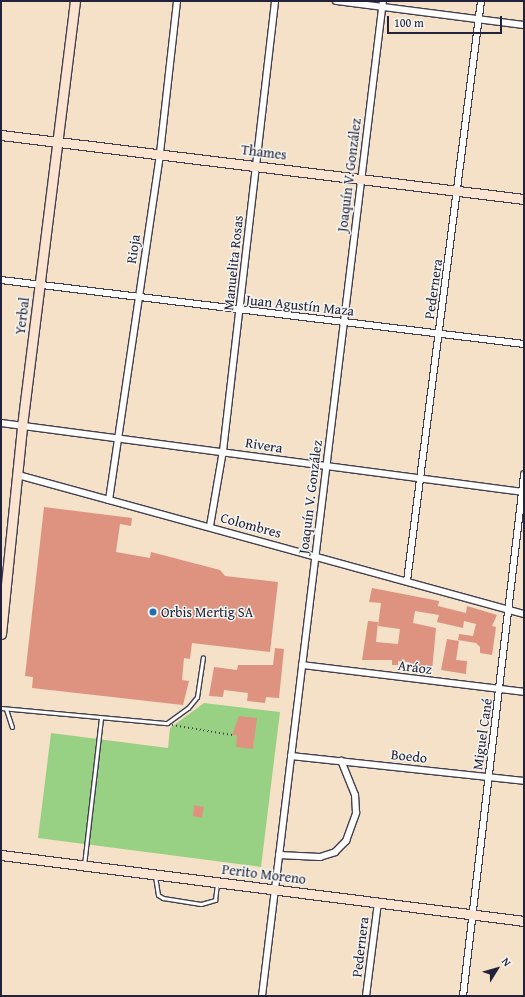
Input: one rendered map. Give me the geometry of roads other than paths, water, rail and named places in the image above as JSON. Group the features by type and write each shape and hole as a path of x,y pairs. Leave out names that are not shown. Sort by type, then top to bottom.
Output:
{"street":[{"name":"Yerbal","path":"1,634 5,558 18,475 22,426 74,1"},
{"name":"Rioja","path":"109,500 160,153 177,1"},
{"name":"Manuelita Rosas","path":"210,526 224,451 275,1"},
{"path":"336,1 382,4 524,25"},
{"name":"Pedernera","path":"407,581 459,190 481,1"},
{"name":"Joaquín V. González","path":"262,996 382,4"},
{"name":"Thames","path":"1,135 160,153 524,199"},
{"name":"Juan Agustín Maza","path":"1,280 524,344"},
{"name":"Rivera","path":"1,423 224,451 326,466 421,476 523,492"},
{"name":"Colombres","path":"18,475 210,526 524,614"},
{"name":"Miguel Cané","path":"463,996 488,777 501,689 524,475"},
{"name":"Aráoz","path":"302,665 524,692"},
{"name":"Boedo","path":"291,756 524,781"},
{"path":"279,855 320,857 335,852 346,841 356,813 355,795 341,761"},
{"name":"Perito Moreno","path":"1,855 524,921"},
{"name":"Pedernera","path":"366,996 378,902"}],"lane":[{"path":"1,708 49,710 101,718 167,723 188,708 197,697 203,657"},
{"path":"6,709 12,727"},
{"path":"84,865 101,718"},
{"path":"156,874 158,895 201,904 215,900 217,882"}],"place":[{"name":"Orbis Mertig SA","path":"153,612"}]}
